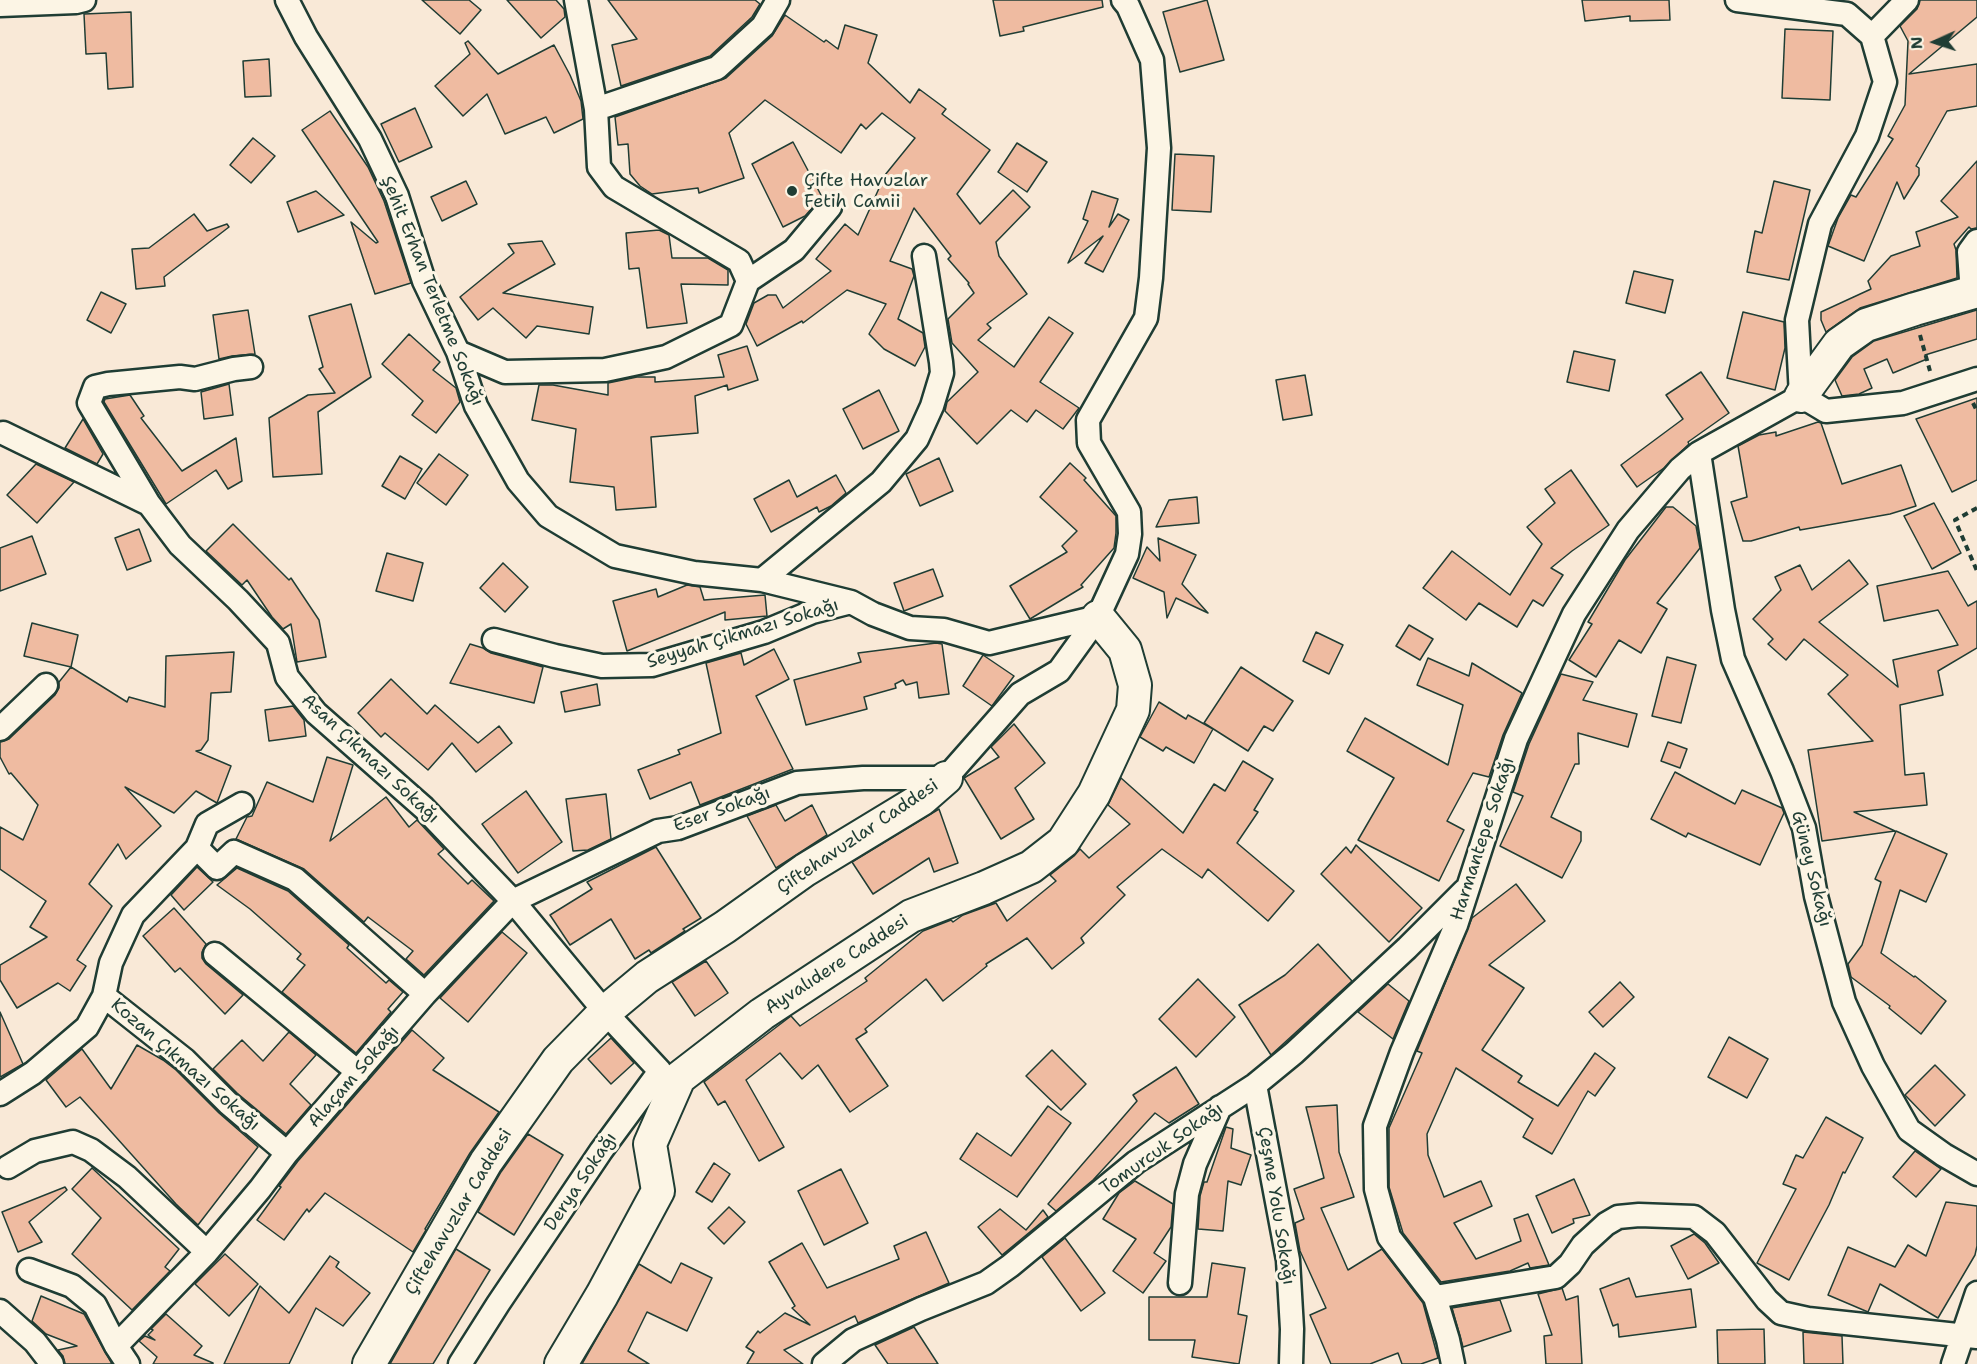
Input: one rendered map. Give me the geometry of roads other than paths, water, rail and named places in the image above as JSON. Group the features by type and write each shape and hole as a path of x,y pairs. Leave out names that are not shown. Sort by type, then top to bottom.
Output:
{"street":[{"path":"0,5 76,3 84,0"},
{"name":"Şehit Erhan Terletme Sokağı","path":"287,0 306,37 370,139 397,196 424,281 458,352 482,416 518,481 548,516 615,556 694,573 762,580 851,602 873,614 910,628 945,630 989,643 1098,616"},
{"path":"576,0 596,109 600,167 614,187 739,261 748,280"},
{"path":"596,109 717,68 764,26 778,0"},
{"name":"Çiftehavuzlar Caddesi","path":"369,1364 486,1162 558,1060 605,1012 647,977 725,927 805,870 922,799 946,778 1020,694 1059,671 1098,616 1127,554 1130,534 1129,512 1089,443 1088,420 1146,318 1151,278 1159,148 1152,60 1128,6 1123,0"},
{"path":"1737,0 1847,14 1872,36 1885,82 1867,136 1820,224 1797,320 1801,396"},
{"path":"1872,36 1906,0"},
{"path":"458,352 505,372 605,370 666,357 731,326 748,280 794,250 830,207"},
{"path":"1801,396 1839,344 1866,325 1975,292 1969,252 1977,241"},
{"path":"762,580 881,482 916,439 932,406 942,373 924,256"},
{"name":"Asan Çıkmazı Sokağı","path":"251,367 195,379 180,377 95,387 89,403 149,504 180,545 238,600 278,643 287,677 315,713 424,808 513,901"},
{"path":"1801,396 1826,411 1903,403 1977,379"},
{"name":"Harmantepe Sokağı","path":"1453,1364 1434,1297 1389,1237 1376,1189 1376,1126 1402,1052 1456,925 1516,739 1574,614 1628,530 1680,469 1699,453 1801,396"},
{"path":"3,433 149,504"},
{"name":"Güney Sokağı","path":"1699,453 1723,610 1733,659 1804,828 1816,896 1844,1002 1873,1066 1909,1130 1944,1155 1977,1174"},
{"name":"Seyyah Çıkmazı Sokağı","path":"494,640 602,666 652,665 764,633 812,612 851,602"},
{"name":"Ayvalıdere Caddesi","path":"561,1364 602,1295 658,1191 650,1144 669,1074 911,916 1031,867 1063,842 1094,794 1134,710 1135,685 1125,650 1098,616"},
{"path":"0,729 46,685"},
{"name":"Eser Sokağı","path":"513,901 658,831 678,828 797,783 863,778 946,778"},
{"name":"Kozan Çıkmazı Sokağı","path":"242,804 207,824 197,848 133,915 111,963 104,996 185,1060 228,1102 287,1153"},
{"path":"197,848 218,868 234,852 295,879 426,994"},
{"name":"Tomurcuk Sokağı","path":"824,1364 853,1340 986,1283 1010,1266 1136,1162 1255,1085 1294,1053 1407,948 1468,887"},
{"path":"513,901 605,1012 669,1074"},
{"name":"Alaçam Sokağı","path":"122,1355 260,1189 287,1153 426,994 513,901"},
{"path":"215,954 358,1072"},
{"path":"0,1094 33,1073 87,1028 104,996"},
{"name":"Derya Sokağı","path":"460,1364 601,1151 669,1074"},
{"name":"Çeşme Yolu Sokağı","path":"1255,1085 1288,1260 1293,1329 1291,1364"},
{"path":"1180,1284 1187,1194 1195,1164 1220,1107"},
{"path":"8,1167 35,1151 74,1142 91,1150 127,1177 207,1252"},
{"path":"1434,1297 1556,1277 1570,1264 1583,1245 1606,1224 1618,1217 1639,1215 1694,1217 1715,1233 1767,1300 1780,1313 1808,1319 1970,1337"},
{"path":"29,1270 72,1286 95,1305 122,1355"},
{"path":"1953,1364 1970,1337 1977,1293"},
{"path":"0,1311 35,1342 52,1364"}],"place":[{"name":"Çifte Havuzlar Fetih Camii","path":"792,191"}]}
